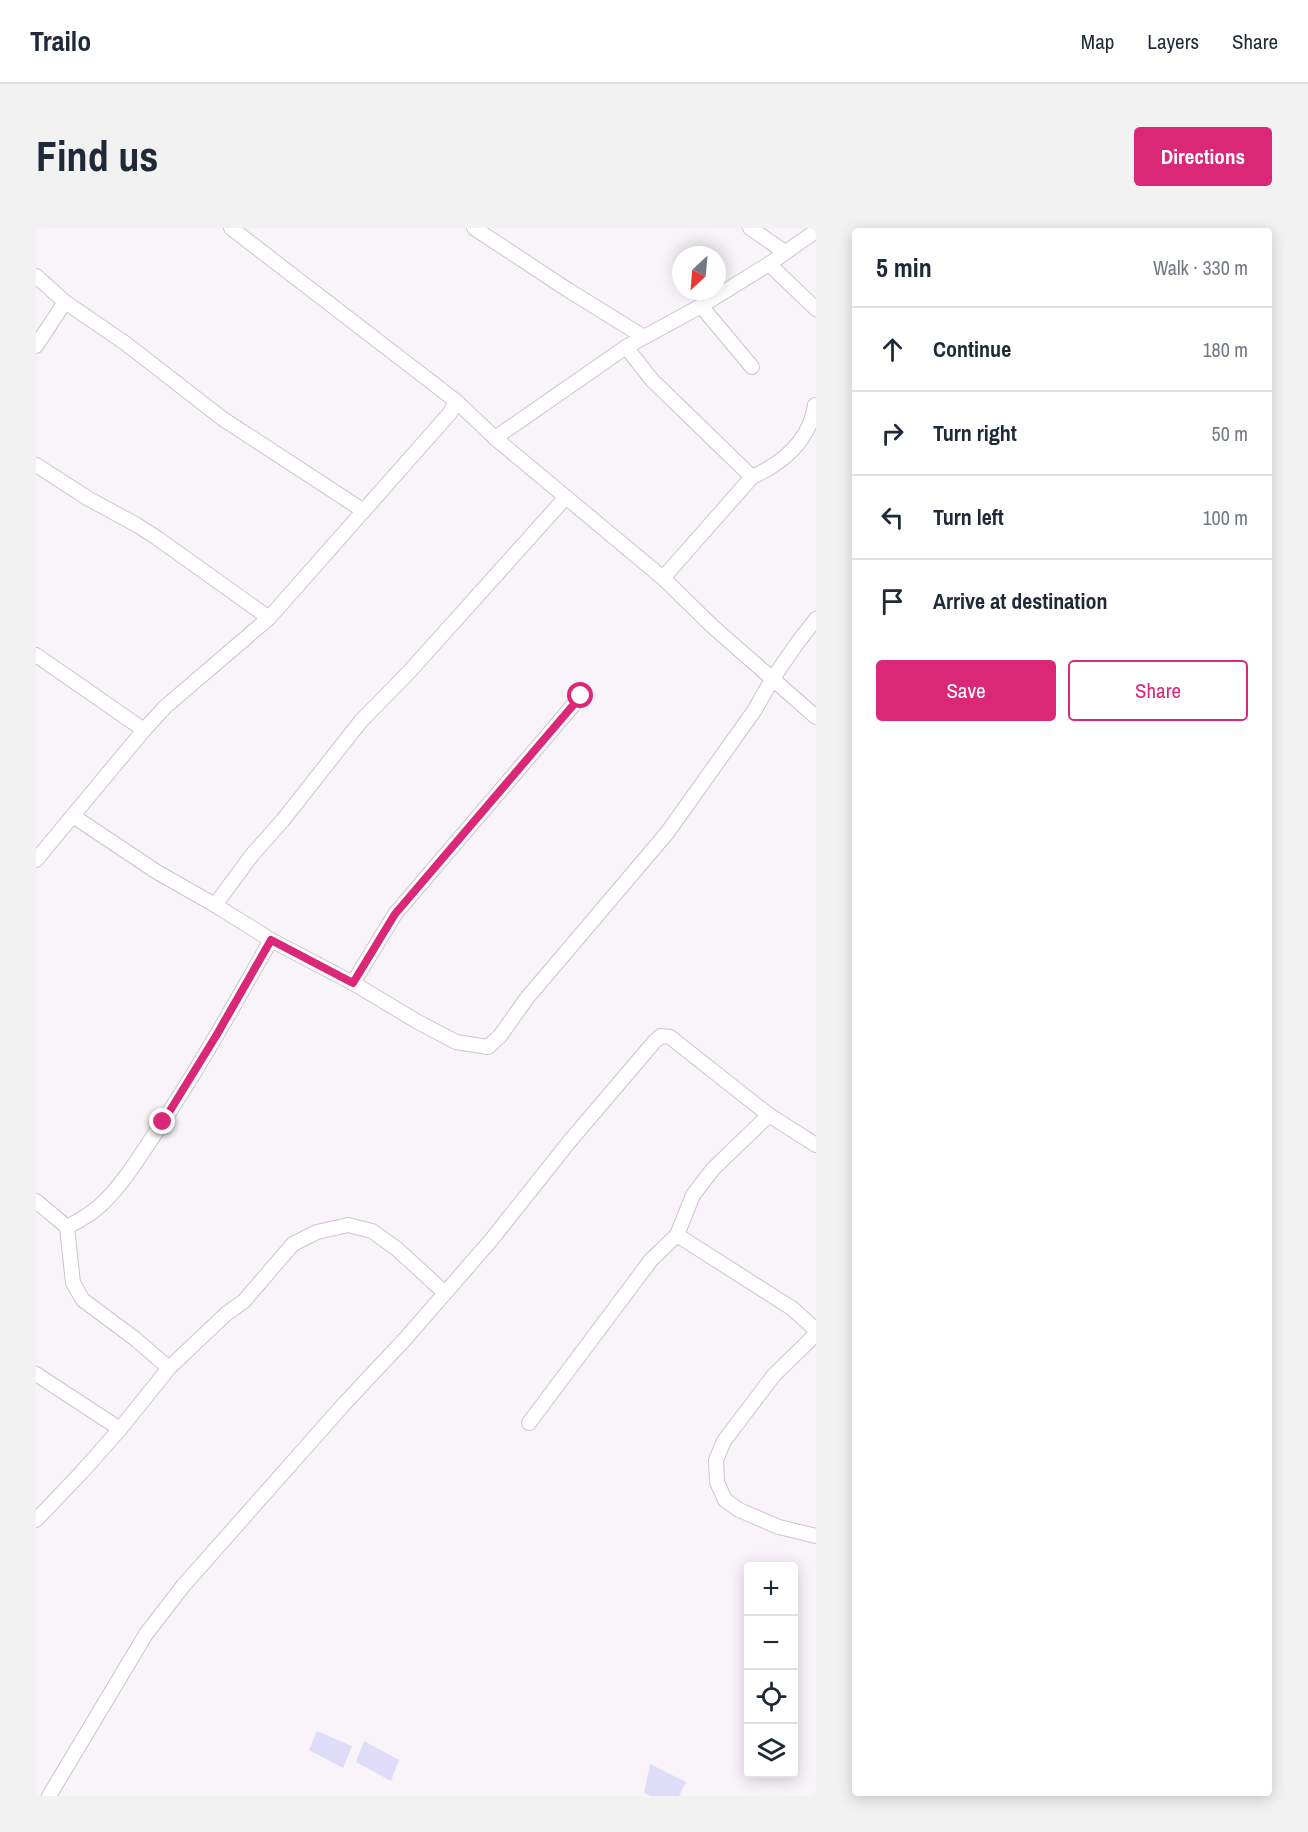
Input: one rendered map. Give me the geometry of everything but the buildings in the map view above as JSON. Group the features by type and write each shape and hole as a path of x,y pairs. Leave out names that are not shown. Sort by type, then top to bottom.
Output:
{"street":[{"path":"231,228 456,402 495,438 663,578 712,626 816,717"},
{"path":"474,228 644,337"},
{"path":"750,228 785,252"},
{"path":"495,438 626,347 701,306 769,264 816,231"},
{"path":"769,264 816,309"},
{"path":"36,276 65,302 125,343 223,418 364,511"},
{"path":"36,346 65,302"},
{"path":"701,306 752,367"},
{"path":"626,347 652,380 752,477"},
{"path":"36,860 165,707 269,618 450,413 456,402"},
{"path":"663,578 752,477 772,469 793,449 813,419 815,405"},
{"path":"36,465 157,538 269,618"},
{"path":"215,905 252,855 283,820 361,721 409,672 566,497"},
{"path":"73,816 157,872 271,940 353,983 418,1022 456,1042 488,1047 500,1036 527,998 667,833 816,619"},
{"path":"38,660 144,730"},
{"path":"353,983 395,914 581,696"},
{"path":"67,1227 83,1219 104,1202 132,1168 198,1066 271,940"},
{"path":"49,1796 146,1634 183,1586 446,1293 655,1041 662,1036 670,1037 769,1115 816,1145"},
{"path":"529,1423 651,1260 677,1235 693,1195 713,1169 769,1115"},
{"path":"36,1201 67,1227 73,1283 83,1300 169,1368"},
{"path":"36,1520 120,1429 169,1368 226,1314 244,1301 293,1244 317,1232 348,1225 372,1231 398,1249 446,1293"},
{"path":"677,1235 792,1309 816,1332 774,1375 724,1441 716,1460 717,1482 725,1500 739,1510 779,1527 816,1536"},
{"path":"36,1374 120,1429"}],"route":[{"path":"163,1122 271,940 353,983 395,914 414,889 581,696"}]}
